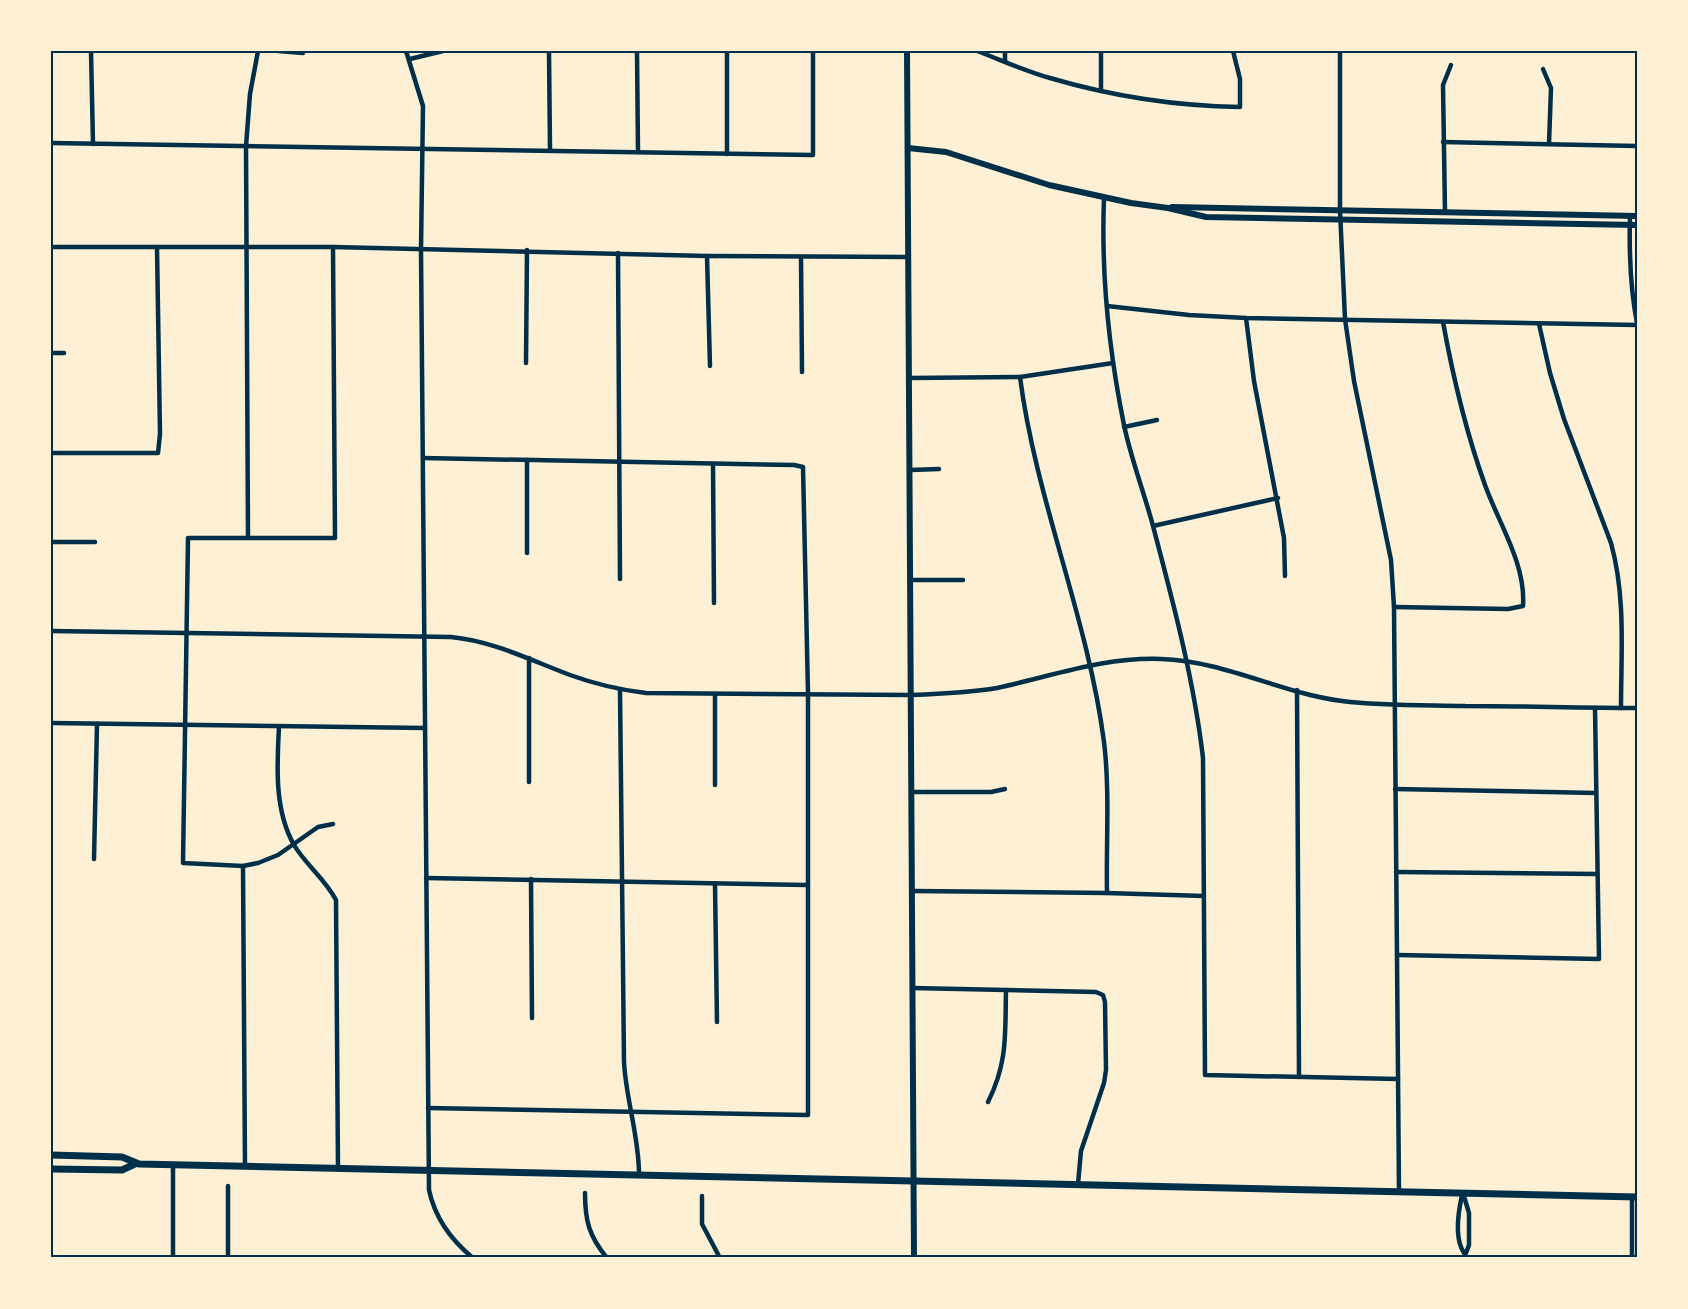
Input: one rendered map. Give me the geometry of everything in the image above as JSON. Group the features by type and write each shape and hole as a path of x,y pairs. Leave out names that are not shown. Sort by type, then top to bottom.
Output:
{"main road":[{"path":"51,1155 122,1157 135,1164"},
{"path":"51,1169 122,1170 135,1164 173,1164 1634,1197"}],"street":[{"path":"91,51 93,144"},
{"path":"248,538 246,146 250,94 258,51"},
{"path":"278,51 303,53"},
{"path":"406,51 423,106 424,148 421,249 429,1190 435,1211 450,1237 473,1258"},
{"path":"410,59 443,51"},
{"path":"549,51 550,150"},
{"path":"637,51 638,152"},
{"path":"727,51 727,154"},
{"path":"51,143 813,155 813,51"},
{"path":"908,51 914,1258"},
{"path":"977,51 1048,77 1101,91 1176,103 1240,107 1240,79 1233,51"},
{"path":"1005,51 1005,62"},
{"path":"1101,51 1101,91"},
{"path":"1340,51 1340,210 1345,319 1354,381 1391,560 1394,607 1399,1191"},
{"path":"1444,222 1443,85 1451,65"},
{"path":"1543,69 1551,88 1549,144"},
{"path":"1443,142 1637,146"},
{"path":"908,148 946,152 1049,185 1206,217 1634,225"},
{"path":"1104,198 1107,306 1113,363 1124,427 1153,526 1192,685 1203,758 1205,1075 1398,1079"},
{"path":"1107,306 1189,315 1246,318 1637,324 1632,288 1634,216 1188,206 1168,208"},
{"path":"51,247 333,247 618,252 707,256 908,257"},
{"path":"51,453 158,453 160,434 157,247"},
{"path":"333,247 335,538 188,538 183,863 243,866 268,859 294,845 318,827 333,824"},
{"path":"526,363 527,250"},
{"path":"618,252 620,579"},
{"path":"707,256 710,366"},
{"path":"801,257 802,372"},
{"path":"1246,318 1254,381 1278,498 1284,538 1285,576"},
{"path":"1394,607 1508,609 1523,606 1524,589 1520,572 1485,485 1468,431 1454,381 1443,322"},
{"path":"1539,324 1550,373 1564,419 1617,564 1621,592 1621,708"},
{"path":"51,353 64,353"},
{"path":"909,378 1020,377 1113,363"},
{"path":"1020,377 1038,473 1089,664 1098,707 1105,759 1107,892"},
{"path":"1124,427 1157,420"},
{"path":"423,458 803,467 808,693 808,1115 428,1108"},
{"path":"527,460 527,553"},
{"path":"713,464 714,603"},
{"path":"910,470 939,470"},
{"path":"1153,526 1278,498"},
{"path":"51,542 95,542"},
{"path":"910,580 963,580"},
{"path":"51,631 451,637 480,641 571,676 620,690 646,693 911,695 973,692 1089,664 1130,659 1186,661 1231,670 1340,701 1637,708"},
{"path":"529,658 529,782"},
{"path":"620,690 624,1062 625,1081 639,1155 639,1174"},
{"path":"1297,690 1299,1077"},
{"path":"714,694 715,785"},
{"path":"1397,955 1599,959 1595,708"},
{"path":"51,723 425,728"},
{"path":"94,859 97,724"},
{"path":"279,727 278,782 281,812 294,845 329,886 336,900 338,1168"},
{"path":"911,792 991,792 1005,789"},
{"path":"1395,789 1596,793"},
{"path":"243,866 245,1166"},
{"path":"1396,872 1597,874"},
{"path":"426,878 807,885"},
{"path":"531,879 532,1018"},
{"path":"716,884 717,1022"},
{"path":"912,891 1107,892 1204,896"},
{"path":"912,988 1096,992 1103,995 1106,1070 1101,1095 1081,1151 1078,1184"},
{"path":"988,1102 1003,1066 1006,990"},
{"path":"173,1164 173,1258"},
{"path":"228,1186 228,1258"},
{"path":"585,1193 587,1222 595,1244 607,1258"},
{"path":"1463,1193 1469,1213 1469,1245 1464,1256"},
{"path":"1463,1193 1459,1210 1459,1246 1464,1256"},
{"path":"702,1196 702,1224 720,1258"},
{"path":"1632,1258 1634,1197"}]}
